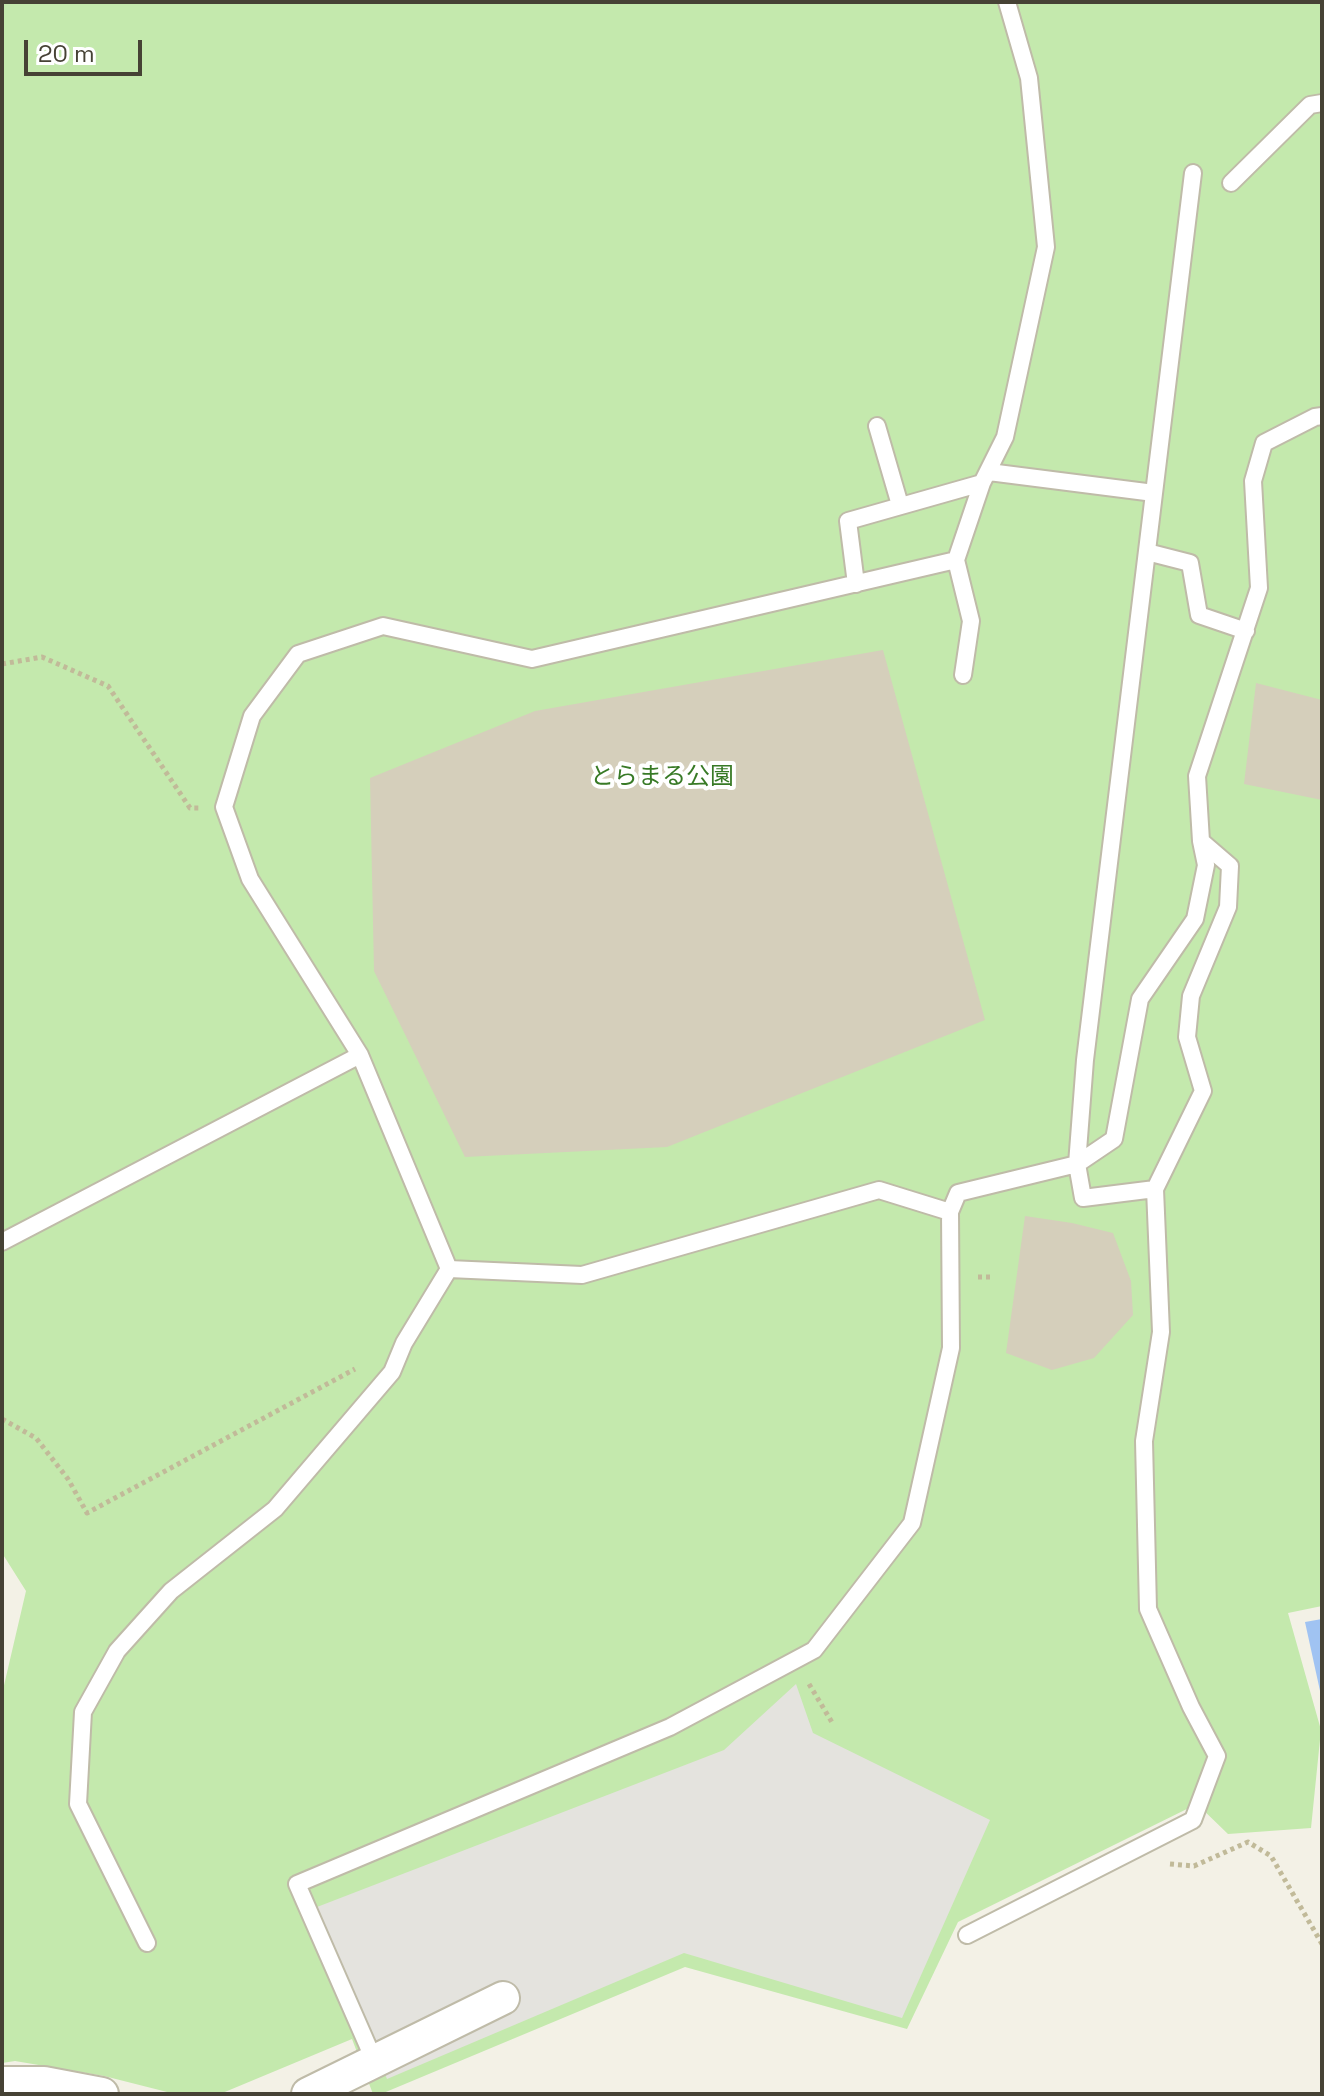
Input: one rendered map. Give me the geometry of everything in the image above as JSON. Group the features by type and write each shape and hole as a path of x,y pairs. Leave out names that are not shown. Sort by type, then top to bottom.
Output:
{"street":[{"path":"308,2094 503,1998"},
{"path":"2,2083 44,2083 102,2094"}],"lane":[{"path":"963,675 971,621 956,560 985,477 1005,437 1046,247 1029,78 1007,2"},
{"path":"1231,183 1310,105 1322,103"},
{"path":"1155,1189 1083,1198 1077,1164 1085,1060 1193,173"},
{"path":"374,2060 297,1884 670,1727 814,1650 912,1523 951,1348 950,1212 958,1193 1077,1164 1114,1139 1140,999 1195,919 1206,865 1201,841 1197,776 1259,588 1253,481 1264,443 1322,416"},
{"path":"877,426 900,505"},
{"path":"856,584 848,521 985,477 1154,493"},
{"path":"1147,552 1190,563 1199,615 1246,631"},
{"path":"449,1269 360,1055 250,879 224,807 252,716 298,654 383,626 532,659 956,560"},
{"path":"967,1935 1193,1820 1217,1756 1191,1707 1148,1609 1144,1441 1161,1332 1155,1189 1203,1091 1187,1037 1191,996 1228,907 1230,866 1201,841"},
{"path":"2,1242 360,1055"},
{"path":"449,1269 582,1275 879,1190 950,1212"},
{"path":"147,1943 78,1804 83,1712 117,1651 171,1591 275,1509 392,1372 404,1343 449,1269"}],"path":[{"path":"2,664 42,657 108,686 190,808 224,807"},
{"path":"2,1419 36,1438 68,1479 87,1513 404,1343"},
{"path":"801,1671 833,1724"},
{"path":"1117,1858 1194,1866 1248,1842 1271,1856 1322,1944"}],"green space":[{"name":"とらまる公園","path":"2,2 1322,2 1322,1606 1288,1613 1321,1730 1311,1828 1228,1834 1197,1804 958,1922 907,2029 685,1967 381,2094 373,2094 352,2039 220,2094 175,2094 104,2076 15,2061 2,2063 2,1694 26,1591 2,1553"}],"shaded area":[{"path":"796,1684 813,1733 990,1820 902,2018 684,1953 387,2079 317,1907 724,1750"}],"water":[{"path":"1322,1619 1322,1700 1305,1622"}],"building":[{"path":"883,650 985,1020 667,1147 465,1157 374,971 370,778 535,711"},
{"path":"1256,683 1322,700 1322,800 1244,784"},
{"path":"1025,1216 1113,1233 1131,1281 1133,1315 1094,1358 1052,1370 1006,1353"}]}
